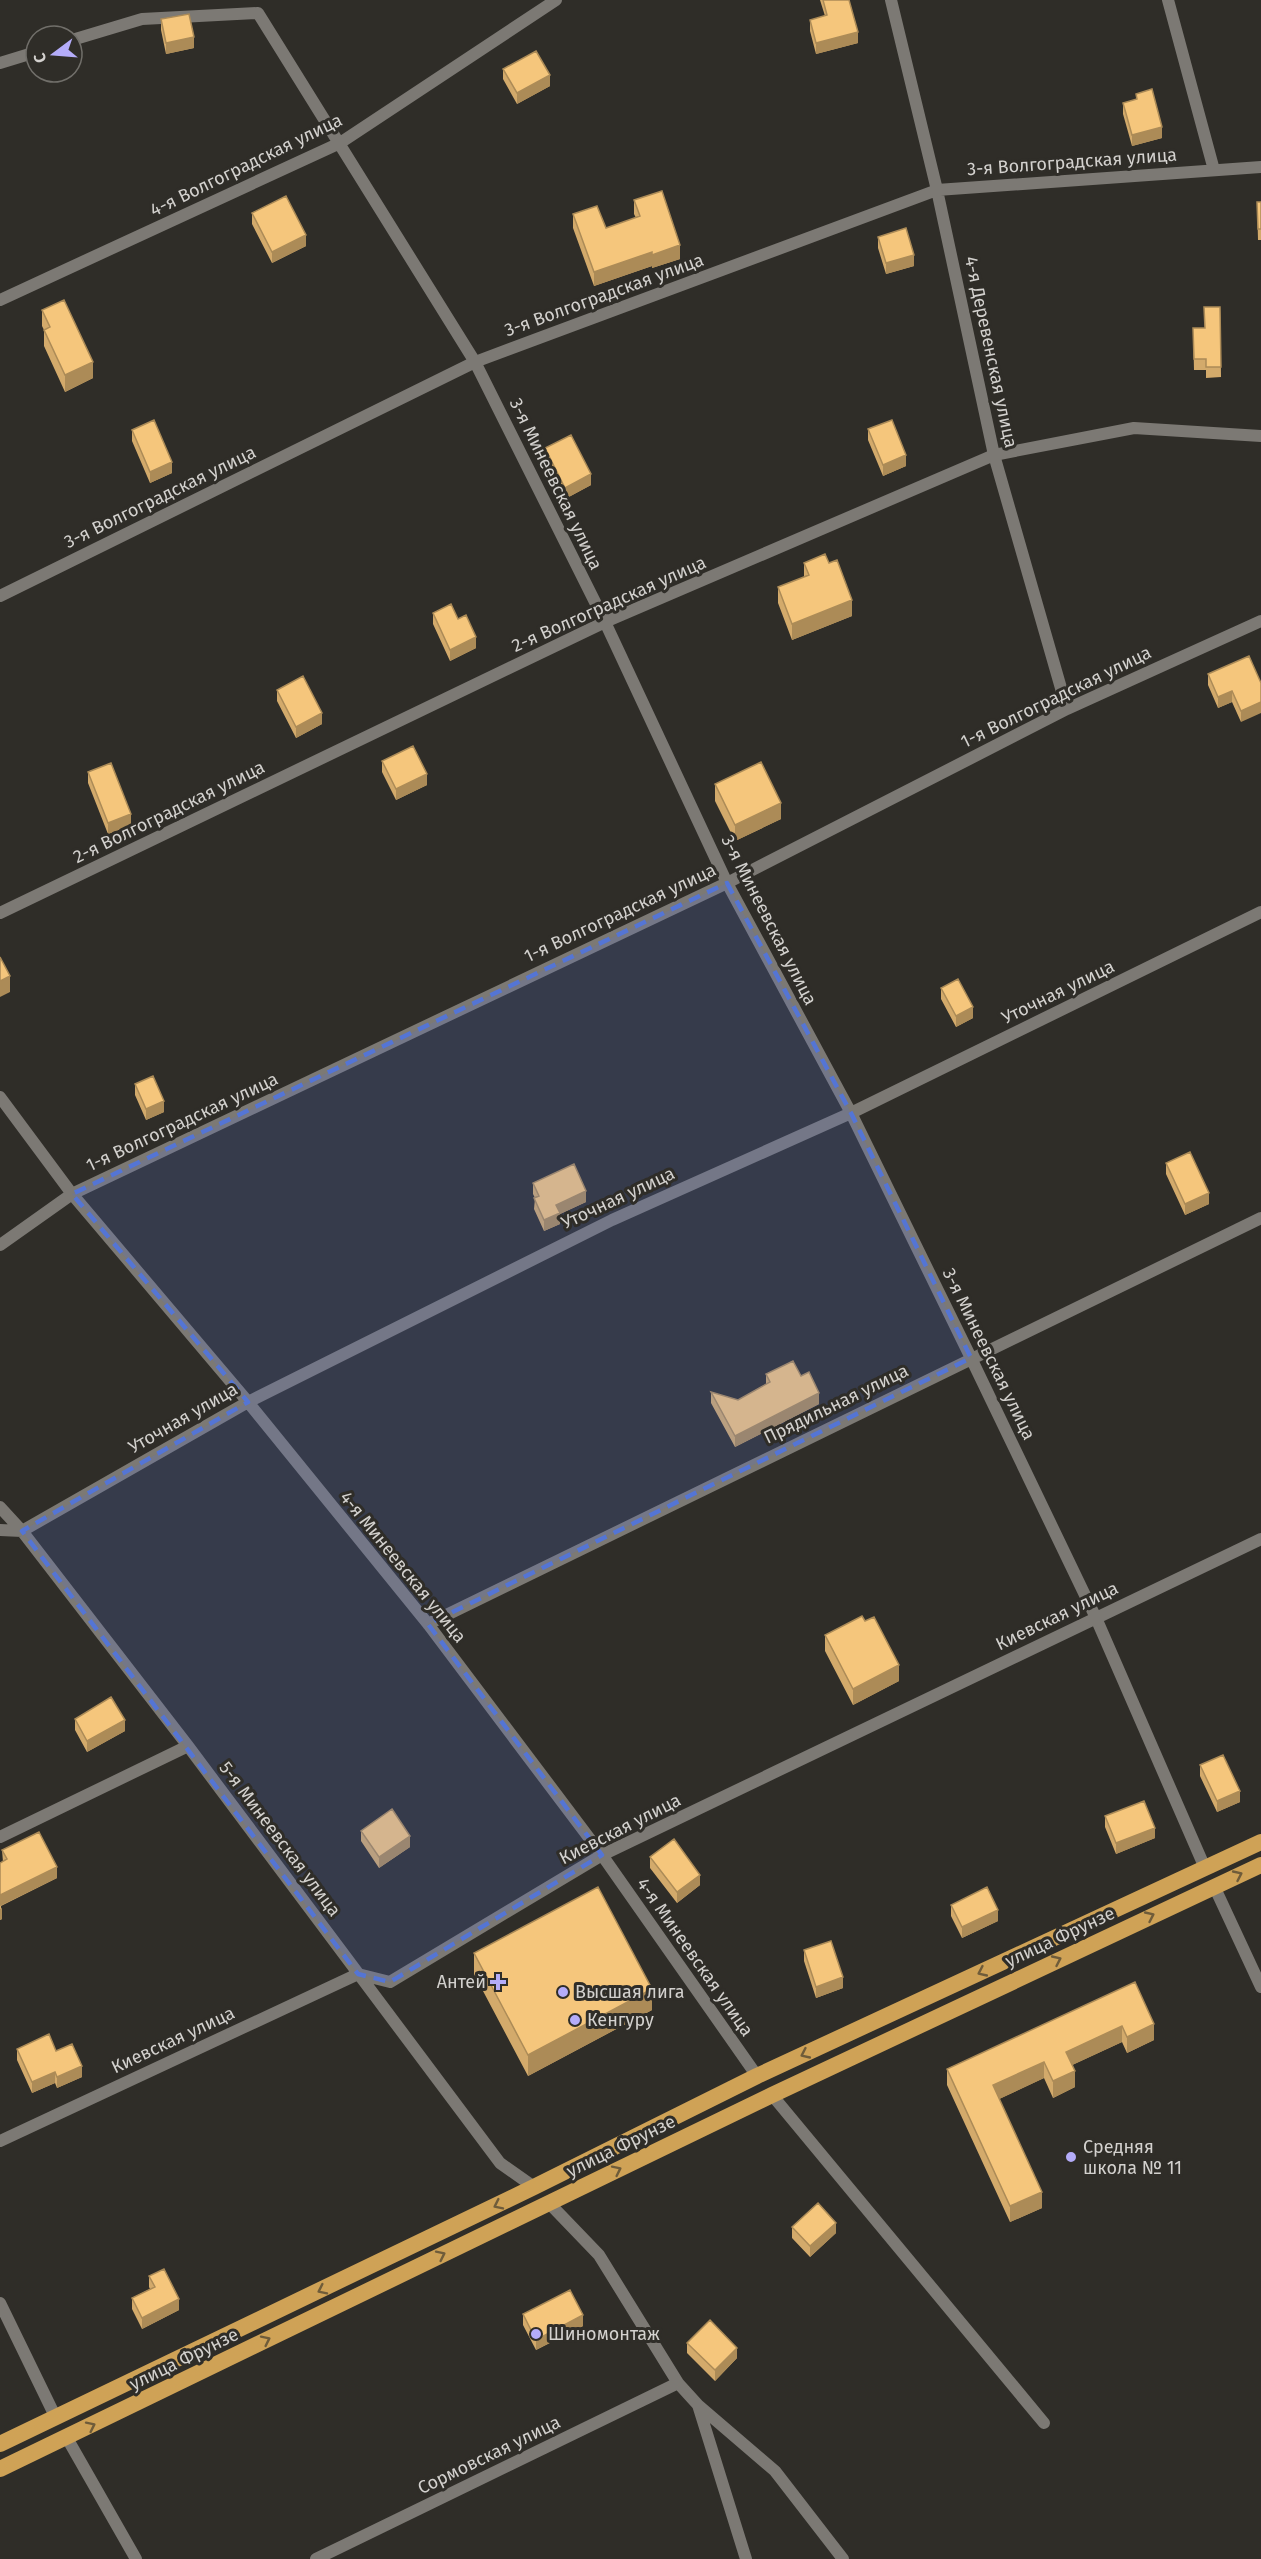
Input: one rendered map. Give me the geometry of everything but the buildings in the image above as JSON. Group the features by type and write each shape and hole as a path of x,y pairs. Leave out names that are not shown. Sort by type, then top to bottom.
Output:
{"highway":[{"name":"улица Фрунзе","path":"0,2444 534,2187 757,2076 1261,1842"},
{"name":"улица Фрунзе","path":"0,2469 772,2095 1261,1865"},
{"path":"1205,1868 1214,1886"},
{"path":"757,2076 772,2095"},
{"path":"534,2187 549,2202"},
{"path":"56,2418 67,2438"}],"street":[{"name":"4-я Волгоградская улица","path":"0,300 340,143 556,0"},
{"name":"4-я Деревенская улица","path":"891,0 937,190 994,455 1067,709"},
{"path":"1168,0 1214,170"},
{"name":"3-я Минеевская улица","path":"84,36 142,19 258,13 475,362 605,622 727,883 851,1113 971,1358 1096,1618 1205,1868"},
{"path":"0,63 24,56"},
{"name":"3-я Волгоградская улица","path":"0,596 475,362 937,190 1261,167"},
{"name":"2-я Волгоградская улица","path":"0,913 605,622 994,455 1134,428 1261,436"},
{"name":"1-я Волгоградская улица","path":"0,1245 72,1194 727,883 1067,709 1261,621"},
{"name":"Уточная улица","path":"22,1531 248,1402 612,1220 851,1113 1261,912"},
{"name":"4-я Минеевская улица","path":"0,1097 72,1194 248,1402 428,1624 602,1855 757,2076"},
{"name":"Прядильная улица","path":"428,1624 1261,1218"},
{"name":"5-я Минеевская улица","path":"0,1507 22,1531 188,1746 500,2163 534,2187"},
{"path":"0,1530 22,1531"},
{"name":"Киевская улица","path":"0,2141 358,1974 390,1982 602,1855 1261,1539"},
{"path":"0,1837 188,1746"},
{"path":"1214,1886 1261,1987"},
{"path":"772,2095 1044,2423"},
{"path":"549,2202 599,2255 678,2383 698,2405 775,2471 843,2559"},
{"path":"0,2303 56,2418"},
{"name":"Сормовская улица","path":"316,2559 678,2383"},
{"path":"698,2405 746,2559"},
{"path":"67,2438 136,2559"}],"highlighted area":[{"path":"727,883 851,1113 971,1358 428,1624 602,1855 390,1982 358,1974 22,1531 248,1402 72,1194"}],"place":[{"name":"Антей","path":"498,1982"},
{"name":"Высшая лига","path":"563,1992"},
{"name":"Кенгуру","path":"575,2020"},
{"name":"Средняя школа № 11","path":"1071,2157"},
{"name":"Шиномонтаж","path":"536,2334"}]}
